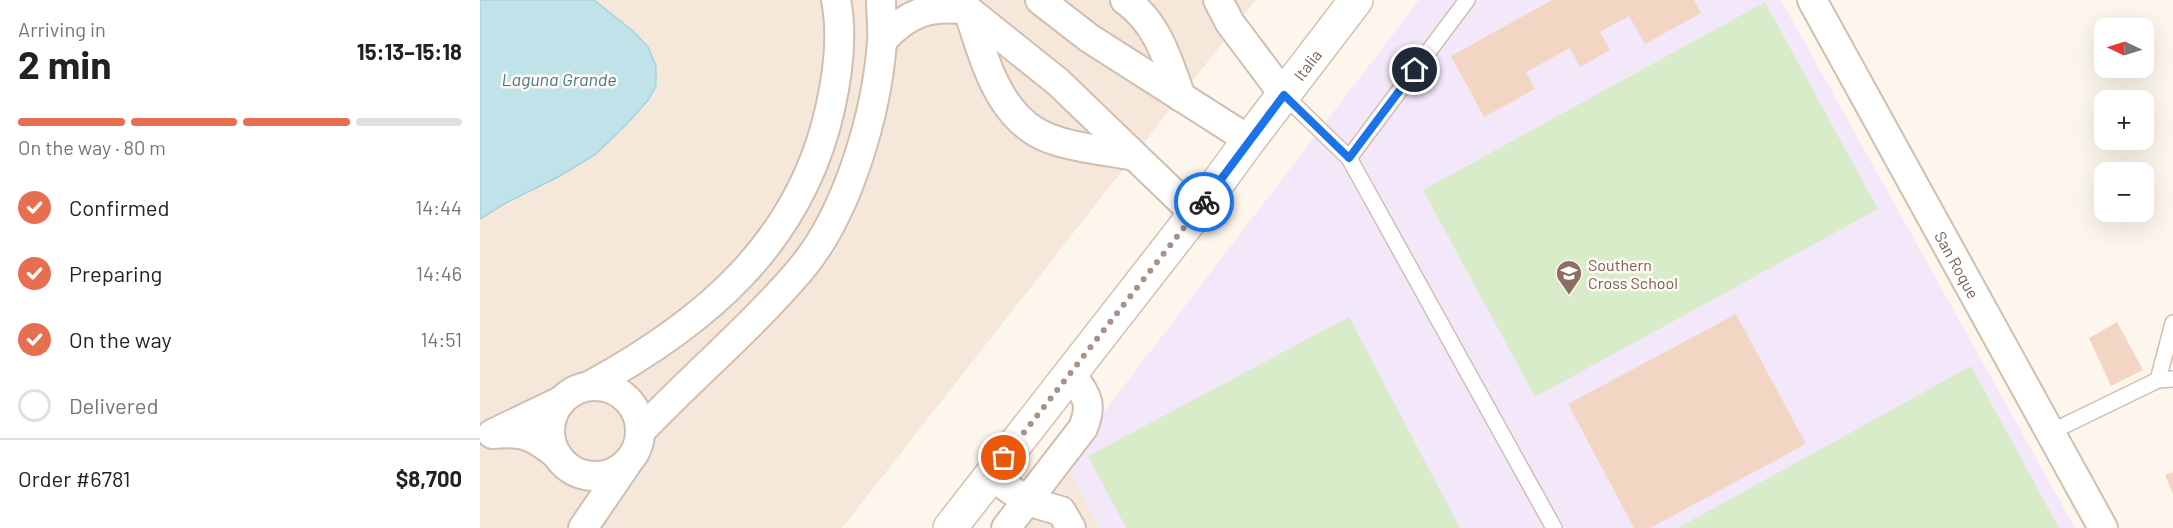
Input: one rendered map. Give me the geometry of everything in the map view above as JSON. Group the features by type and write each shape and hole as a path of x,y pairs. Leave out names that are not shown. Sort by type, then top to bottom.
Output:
{"street":[{"path":"486,436 561,401 657,346 711,305 741,277 774,236 803,188 823,142 835,86 840,35 836,0"},
{"path":"641,431 802,268 832,221 855,171 871,115 882,40 881,0"},
{"path":"1040,0 1089,38 1249,140"},
{"path":"1125,0 1144,16 1160,39 1181,97"},
{"path":"1218,0 1230,23 1284,95"},
{"name":"Italia","path":"950,528 1195,214 1356,0"},
{"name":"San Roque","path":"1812,0 2103,528"},
{"path":"882,40 896,26 912,16 961,5 1058,82 1195,214"},
{"path":"961,5 999,93 1012,111 1026,124 1055,141 1134,156"},
{"path":"1028,515 1083,428 1089,412 1087,397 1070,372"},
{"path":"582,528 635,454 641,431 638,416 631,402 619,392 605,386 589,386"},
{"path":"561,401 550,426 551,441 580,492 584,509 582,528"},
{"path":"486,436 514,432 525,434 538,440 580,474 592,477 605,476 627,464"},
{"path":"991,476 1028,515"},
{"path":"1006,528 1028,515 1061,511 1071,528"}],"lane":[{"path":"1349,158 1467,0"},
{"path":"1284,95 1349,158 1554,528"},
{"path":"2051,432 2165,379 2173,323"}],"shaded area":[{"path":"480,0 1256,0 842,528 480,528"},
{"name":"Southern Cross School","path":"1419,0 1781,0 2075,528 1100,528 1065,463"},
{"path":"1065,463 1100,528 1015,528"}],"green space":[{"path":"1765,2 1878,209 1535,397 1423,190"},
{"path":"1349,317 1460,528 1126,528 1088,456"},
{"path":"1971,366 2059,528 1678,528"}],"water":[{"name":"Laguna Grande","path":"480,0 594,0 633,31 648,47 656,66 656,86 648,100 626,125 596,154 480,219"}],"building":[{"path":"1552,0 1694,0 1701,13 1645,44 1629,16 1600,32 1610,50 1580,67 1570,48 1526,72 1535,89 1484,117 1451,56"},
{"path":"1736,314 1806,444 1650,528 1634,528 1568,404"},
{"path":"2117,322 2143,370 2111,386 2089,338"},
{"path":"2173,472 2173,494 2165,475"}],"way so far":[{"path":"1004,458 1204,202"}],"place":[{"name":"Southern Cross School","path":"1569,296"}],"route":[{"path":"1204,202 1284,95 1349,158 1415,70"}]}
